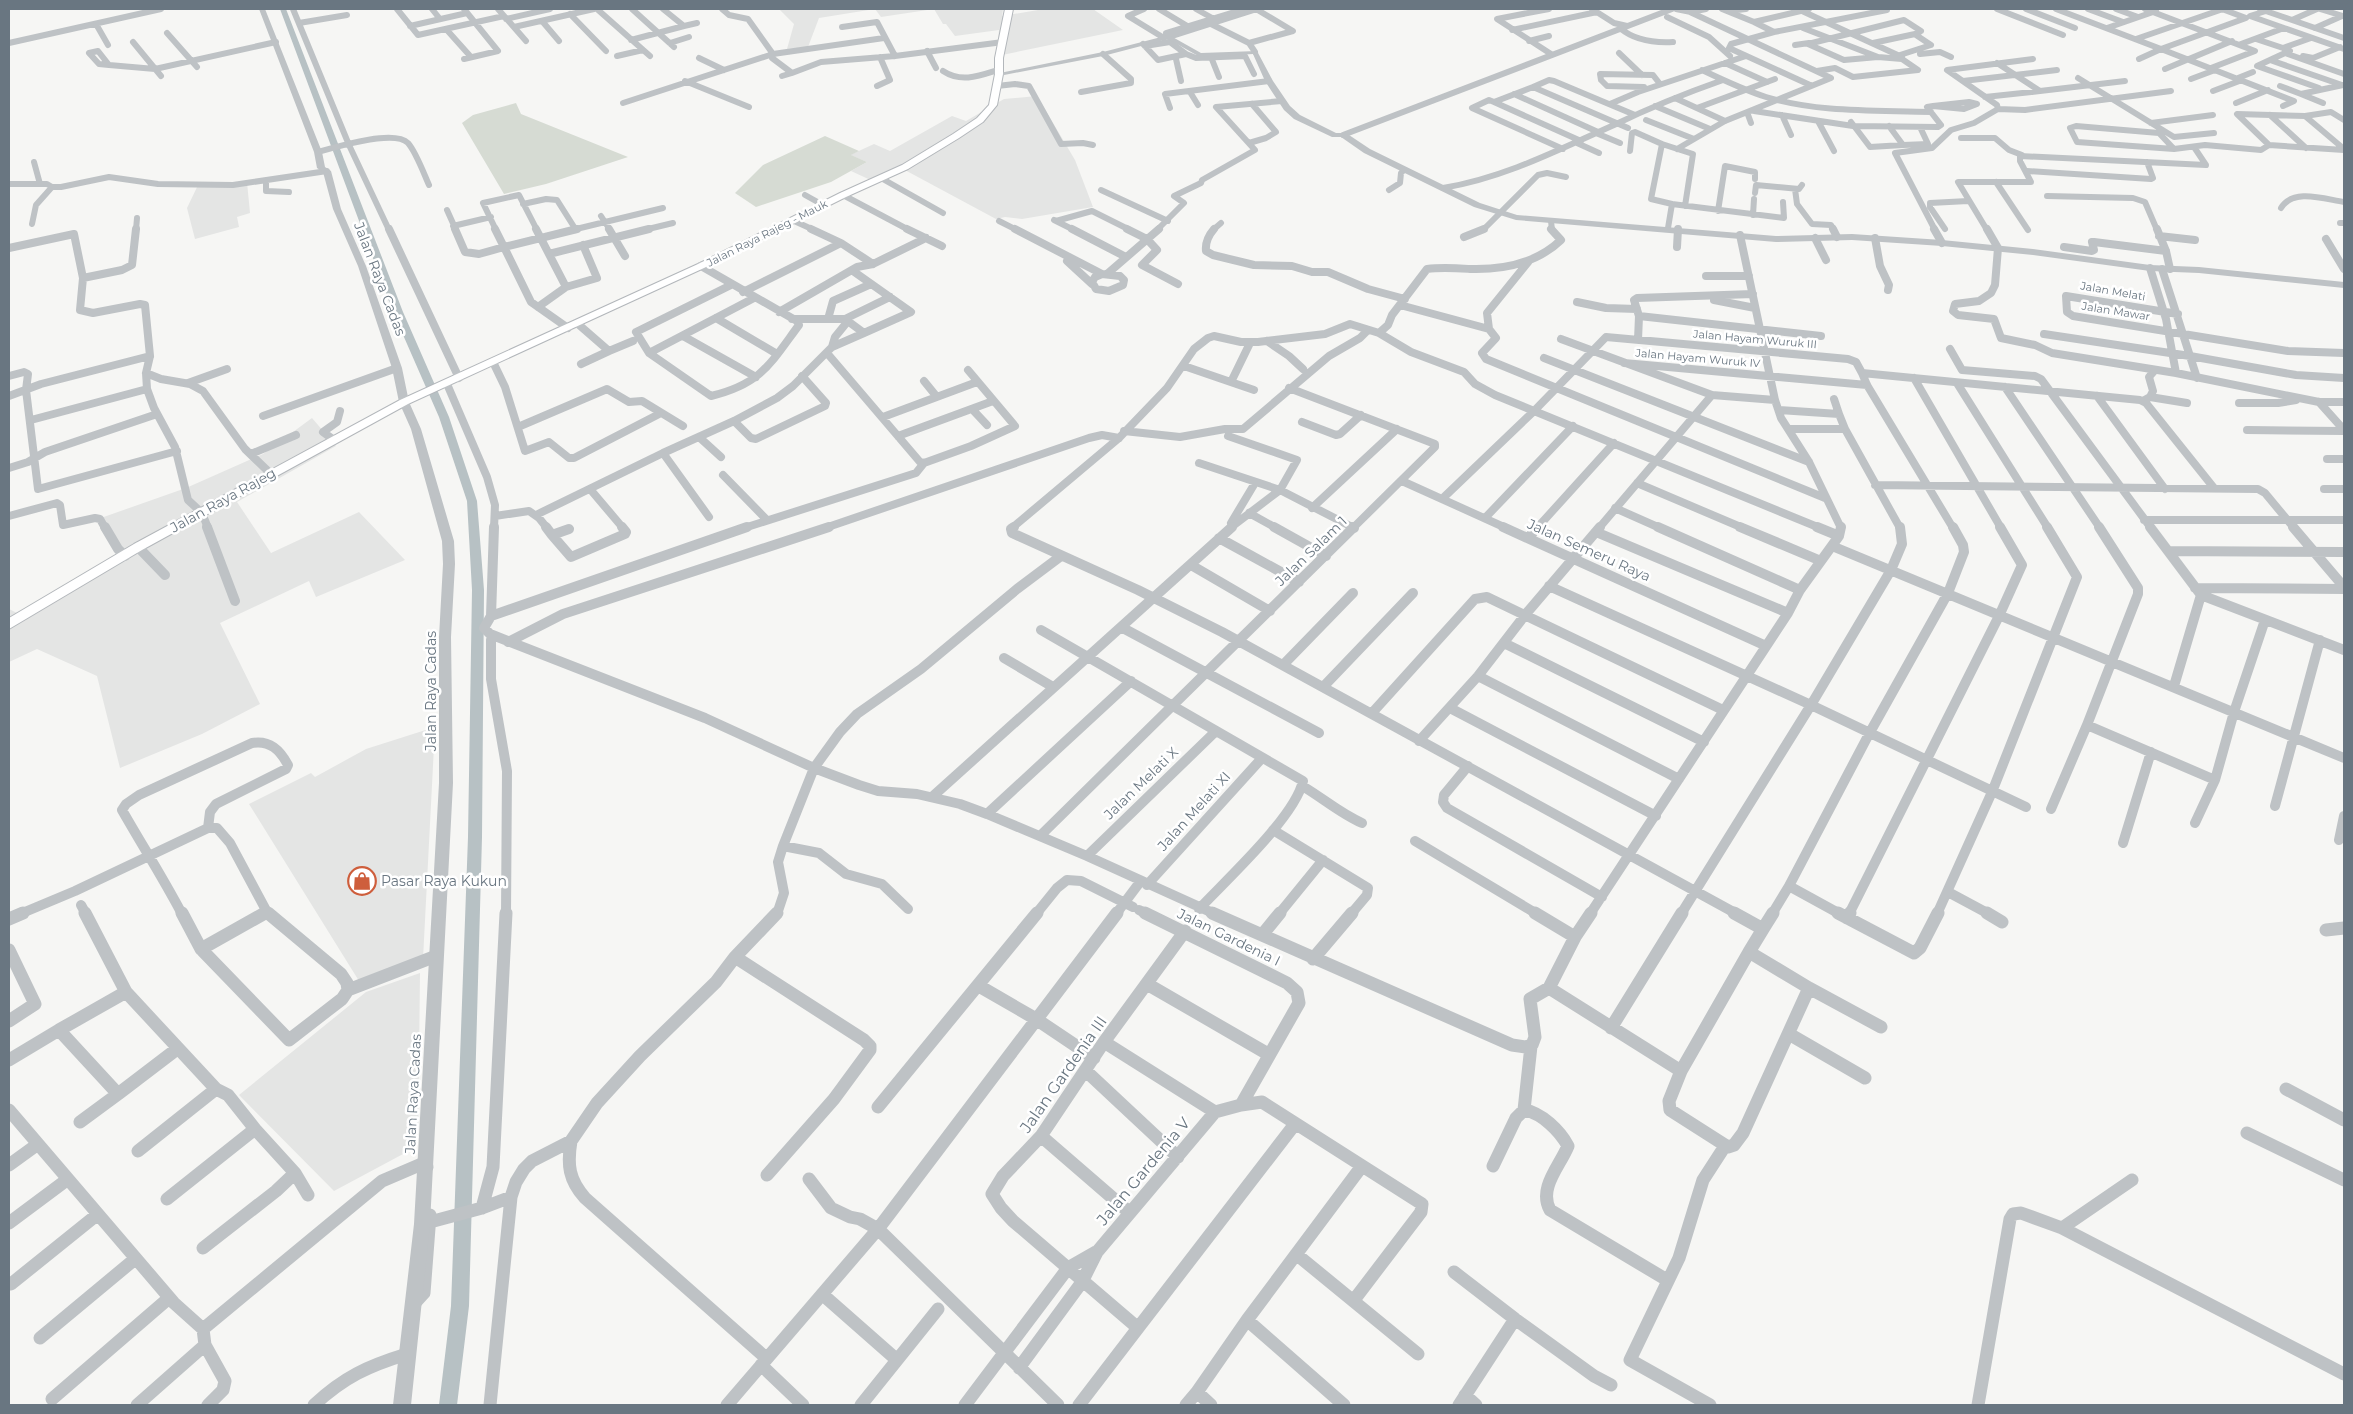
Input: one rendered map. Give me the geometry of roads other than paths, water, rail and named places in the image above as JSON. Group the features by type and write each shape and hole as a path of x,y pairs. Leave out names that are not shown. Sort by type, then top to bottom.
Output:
{"main road":[{"name":"Jalan Raya Rajeg - Mauk","path":"445,385 701,266 881,178 956,136 980,120 994,105 1009,9"},
{"name":"Jalan Raya Rajeg","path":"9,624 138,547 271,474 404,402 445,385"}],"street":[{"path":"9,43 96,24 143,11 161,9"},
{"name":"Jalan Raya Cadas","path":"262,9 322,151 321,168 327,171 337,209 362,266 397,368 404,402 416,429 448,541 449,564 445,637 446,783 422,1224 402,1405"},
{"path":"293,9 347,145 459,378"},
{"path":"397,9 417,35 474,22 550,9"},
{"path":"432,9 440,19"},
{"path":"499,9 526,41"},
{"path":"514,27 595,9 650,56"},
{"path":"632,9 672,45 689,37"},
{"path":"663,9 684,26"},
{"path":"722,9 729,15 748,19 773,54 772,58 792,73"},
{"path":"1144,9 1131,13 1128,16 1200,55 1255,52"},
{"path":"1158,9 1189,27"},
{"path":"1196,9 1249,43 1269,81 1291,113 1327,132 1339,135 1404,170 1476,205 1516,217 1550,221 1668,228 1776,240 1837,237 1942,243 1998,248 2150,268 2208,270 2344,285"},
{"path":"943,71 951,78 958,79 1103,54 1167,38 1212,21 1233,10 1244,9"},
{"path":"1167,38 1166,33 1256,9 1293,31 1249,43"},
{"path":"1549,9 1497,19 1528,43 1551,54"},
{"path":"1591,9 1624,27"},
{"path":"1339,135 1672,9"},
{"path":"1676,9 1690,12 1830,76 1831,79 1810,85 1724,121 1677,149"},
{"path":"1690,12 1706,9"},
{"path":"1725,10 1746,9"},
{"path":"1754,22 1809,9"},
{"path":"1992,9 2002,11 2064,36"},
{"path":"2002,11 2018,9"},
{"path":"2026,9 2075,28"},
{"path":"2056,9 2294,101 2283,106"},
{"path":"2088,9 2123,22"},
{"path":"2116,9 2138,17"},
{"path":"2145,9 2184,22 2255,51 2191,79"},
{"path":"2107,28 2164,9"},
{"path":"2129,37 2213,9"},
{"path":"2136,39 2223,9 2342,48"},
{"path":"2139,59 2266,9 2292,20 2344,37"},
{"path":"2292,20 2318,9 2343,16"},
{"path":"2333,13 2344,9"},
{"path":"1725,10 1774,32"},
{"path":"1718,45 1730,45 1774,32 1803,28 1887,10"},
{"path":"410,26 465,11 498,51 464,59"},
{"path":"1697,11 1825,68"},
{"path":"1802,11 1901,57 1918,71 1853,77 1837,68 1825,68 1817,71"},
{"path":"1512,30 1597,12"},
{"path":"570,14 606,51"},
{"path":"299,24 347,15"},
{"path":"1614,22 1638,15"},
{"path":"2315,28 2343,16"},
{"path":"1667,17 1709,37 1734,60"},
{"path":"1794,45 1904,20 1921,30 1915,34 1873,43"},
{"path":"542,21 559,40"},
{"path":"842,27 877,22 895,56"},
{"path":"631,40 697,23"},
{"path":"96,24 108,45"},
{"path":"1624,27 1624,32 1647,41 1673,42"},
{"path":"1803,28 1878,58"},
{"path":"2241,44 2284,28"},
{"path":"446,29 471,57"},
{"path":"167,33 197,67"},
{"path":"1915,34 1951,57"},
{"path":"1528,43 1549,36"},
{"path":"623,102 773,54 884,38"},
{"path":"2256,38 2311,58 2342,48"},
{"path":"2283,48 2311,38"},
{"path":"2165,69 2232,41"},
{"path":"133,42 161,76"},
{"path":"110,66 155,69 276,42"},
{"path":"782,76 821,62 895,56 1003,42"},
{"path":"1144,45 1170,42 1186,54 1196,58"},
{"path":"1809,43 1808,45 1813,48 1844,60 1943,53"},
{"path":"1144,45 1157,60 1186,54"},
{"path":"1730,45 1729,48 1810,85"},
{"path":"1901,57 1931,46"},
{"path":"617,56 643,50"},
{"path":"926,51 936,68"},
{"path":"1619,53 1642,75"},
{"path":"2343,85 2324,90 2257,66 2285,53 2344,74"},
{"path":"1081,92 1131,83 1131,80 1103,54"},
{"path":"1168,58 1245,56 1254,74"},
{"path":"1610,104 1659,84 1746,56"},
{"path":"877,86 890,78 880,57"},
{"path":"699,58 724,70"},
{"path":"1176,58 1181,81"},
{"path":"1211,58 1219,77"},
{"path":"1998,109 1997,105 1947,70 2033,58"},
{"path":"2270,60 2343,85"},
{"path":"1725,63 1767,82"},
{"path":"1997,63 2040,91"},
{"path":"1604,65 1612,73"},
{"path":"1702,70 1745,90 1777,100 1845,110 1964,109 1976,104 1969,102 1932,109"},
{"path":"1963,81 2057,70"},
{"path":"2213,91 2254,72"},
{"path":"1600,74 1653,75 1659,84 1648,86 1604,85 1600,74"},
{"path":"2078,78 2174,137 2214,133"},
{"path":"1697,108 1775,79"},
{"path":"1494,102 1552,80 1635,115"},
{"path":"1443,188 1485,180 1564,149 1655,106 1723,80"},
{"path":"1985,97 2125,80"},
{"path":"685,81 749,107"},
{"path":"1170,108 1165,94 1269,81"},
{"path":"997,86 1015,84 1029,86 1061,144 1083,143 1093,145"},
{"path":"1255,84 1258,91"},
{"path":"2280,86 2323,102"},
{"path":"1533,87 1628,128"},
{"path":"1224,88 1227,95"},
{"path":"2301,94 2319,88"},
{"path":"2236,103 2268,90"},
{"path":"1942,243 1918,201 1896,153 1899,151 1932,148 1951,130 1974,123 1982,116 1998,109 2025,110 2171,91"},
{"path":"1190,92 1198,105"},
{"path":"1514,94 1620,143"},
{"path":"1675,98 1724,121"},
{"path":"1564,149 1472,108 1489,100 1599,152"},
{"path":"1092,284 1093,279 1104,274 1126,257 1168,221 1184,203 1174,196 1201,183 1202,180 1255,150 1216,107 1282,101"},
{"path":"1249,143 1266,138 1276,132 1252,104"},
{"path":"1655,106 1710,129"},
{"path":"1750,111 1853,126 1940,126 1932,109"},
{"path":"1845,110 1853,126 1870,147 1928,144 1920,127"},
{"path":"1750,111 1751,123"},
{"path":"2269,145 2236,115 2305,116 2331,112 2344,120"},
{"path":"2270,114 2306,148"},
{"path":"1782,115 1791,135"},
{"path":"2151,123 2213,115"},
{"path":"2305,116 2344,150"},
{"path":"1646,120 1694,139"},
{"path":"1818,121 1834,152"},
{"path":"1889,126 1903,145"},
{"path":"2086,158 2070,128 2072,127 2159,133 2174,149"},
{"path":"1630,151 1632,133 1635,132 1692,154 1685,206"},
{"path":"322,151 383,138 405,141 429,185"},
{"path":"1961,138 1997,139 2010,150 2022,155 2042,154 2206,165 2194,147"},
{"path":"2077,142 2174,149 2205,145 2261,150 2269,145 2344,150"},
{"path":"1662,144 1651,199 1685,206 1784,218 1783,202"},
{"path":"2022,155 2020,161 2027,170 2031,182 1958,182 1998,248 1995,285 1991,293 1979,301 1955,304 1953,312 1994,319 2001,338 2035,345 2052,353 2176,373 2319,402 2344,402"},
{"path":"34,162 40,184"},
{"path":"2027,170 2151,179 2153,178 2147,162"},
{"path":"1718,210 1725,166 1752,171 1754,172 1755,179"},
{"path":"1389,190 1400,183 1401,173 1404,170"},
{"path":"9,184 47,184 52,187 64,187 109,178 158,184 233,185 327,171"},
{"path":"1464,237 1482,231 1538,175 1547,173 1566,177"},
{"path":"881,178 943,213"},
{"path":"266,181 264,189 266,191 289,192"},
{"path":"1996,182 2028,230"},
{"path":"1753,215 1756,184 1795,189 1800,189 1802,185"},
{"path":"32,224 36,206 52,187"},
{"path":"1795,189 1797,204 1812,224 1831,225 1837,237"},
{"path":"1101,190 1168,221"},
{"path":"566,287 519,195 516,194 484,202 483,204 491,217 528,298 568,328"},
{"path":"805,195 823,205"},
{"path":"843,195 942,246"},
{"path":"2047,196 2140,200 2145,202 2166,251 2166,269 2197,378"},
{"path":"2281,208 2286,200 2294,196 2344,202"},
{"path":"523,204 549,197 556,198 561,202 576,230"},
{"path":"1944,229 1930,207 1930,203 1968,201"},
{"path":"1668,228 1672,204"},
{"path":"447,210 468,254 479,254 663,208"},
{"path":"1126,257 1053,220 1092,211 1147,239 1157,250 1142,265 1178,284"},
{"path":"601,216 625,256"},
{"path":"453,226 491,217"},
{"path":"83,278 122,270 132,265 137,218"},
{"path":"792,220 840,243 873,264"},
{"path":"999,221 1104,274 1120,276 1124,280 1123,285 1113,291 1104,291 1096,288 1058,252"},
{"path":"1379,334 1388,325 1429,268 1484,268 1529,260 1548,251 1561,240 1550,229 1550,221"},
{"path":"550,254 673,223"},
{"path":"1221,223 1208,235 1205,244 1206,251 1213,255 1254,266 1292,266 1312,272 1328,272 1403,302 1489,328"},
{"path":"1677,247 1678,229"},
{"path":"9,248 74,234 83,278 80,310 93,313 140,304 146,305 150,356 146,373 147,388 157,414 177,451 179,470 188,500 202,513 235,601"},
{"path":"1493,1166 1516,1118 1524,1110 1531,1046 1535,1037 1530,999 1549,988 1575,937 1704,742 1764,645 1788,613 1800,590 1839,536 1841,526 1825,498 1810,462 1774,400 1740,235"},
{"path":"2159,236 2196,240"},
{"path":"779,312 857,268 873,264 926,238"},
{"path":"1815,238 1826,260"},
{"path":"1875,238 1880,266 1889,285 1888,290"},
{"path":"2326,239 2344,269"},
{"path":"2064,247 2092,251 2094,250 2092,242 2094,242 2166,251"},
{"path":"744,292 840,243"},
{"path":"538,307 566,287 597,278 583,245"},
{"path":"1529,260 1487,313 1489,328 1496,338 1482,353 1486,359 1825,498"},
{"path":"701,266 798,323 797,330 767,368 736,390 712,396 649,354 641,337 636,332 731,285"},
{"path":"2150,268 2166,312 2176,373"},
{"path":"538,514 663,453 734,421 776,398 830,350 911,312 853,271"},
{"path":"1706,276 1749,276"},
{"path":"828,319 833,301 870,284"},
{"path":"1638,340 1638,313 1634,300 1637,298 1753,294"},
{"name":"Jalan Melati","path":"2066,305 2066,296 2069,295 2166,312"},
{"path":"830,350 835,337 846,320 890,297"},
{"path":"1694,297 1754,308"},
{"path":"649,354 754,298"},
{"path":"1577,302 1638,313 1821,336"},
{"name":"Jalan Mawar","path":"2066,305 2067,312 2073,316 2288,352 2344,353"},
{"path":"2166,312 2178,314"},
{"path":"716,318 777,354"},
{"path":"792,319 846,320 864,333"},
{"path":"578,324 609,351"},
{"path":"1763,929 1630,854 1418,741 1324,686 1155,598 1012,533 1011,529 1121,434 1167,388 1194,349 1208,338 1214,336 1250,343 1325,334 1350,324 1379,334 1411,352 1460,370 1475,384 1495,395 1839,536"},
{"path":"508,642 563,614 758,551 1089,438 1121,434 1180,437 1243,429 1329,356 1360,338 1368,330"},
{"path":"2044,334 2174,353 2307,377 2344,378"},
{"path":"683,336 756,377"},
{"name":"Jalan Hayam Wuruk III","path":"1594,350 1606,337 1848,359 1856,362 1862,373"},
{"path":"1561,339 1712,396 1774,400"},
{"path":"581,364 633,340"},
{"path":"1267,341 1303,369"},
{"path":"1230,382 1250,343"},
{"path":"1950,348 1962,370 2041,378 2048,391 2198,591 2265,620 2344,650"},
{"path":"830,350 898,436 920,462 924,464"},
{"path":"1442,498 1535,410 1573,369 1594,350"},
{"path":"9,396 150,356"},
{"path":"1544,358 1810,462"},
{"path":"493,362 505,387 525,451 549,442 569,458 574,458 661,412"},
{"name":"Jalan Hayam Wuruk IV","path":"1624,363 1867,385"},
{"path":"1184,366 1254,390"},
{"path":"263,416 397,368"},
{"path":"188,383 227,369"},
{"path":"490,616 767,520 894,481 916,472 924,464 971,446 1015,426 968,370"},
{"path":"2147,399 2153,391 2150,374 2155,370"},
{"path":"9,376 26,372 28,376 26,390 37,488 42,489 177,451"},
{"path":"146,373 156,380 188,383 203,391 220,411 231,431 271,474"},
{"path":"1809,988 1743,1133 1734,1145 1725,1146 1669,1108 1669,1101 1681,1071 1789,886 1869,734 1948,593 1964,552 1963,544 1867,385 1862,373 2187,403"},
{"path":"734,421 751,438 756,439 825,406 826,403 802,376"},
{"path":"1847,918 1999,616 2022,565 1914,378"},
{"path":"924,381 937,397"},
{"path":"884,417 977,382"},
{"path":"1789,886 1906,950 1914,953 1920,948 1948,892 1992,792 2077,577 2024,487 1957,382"},
{"path":"445,385 487,477 495,505 490,616 484,628 491,640 491,679 507,771 506,935 493,1166 476,1209"},
{"path":"2005,387 2074,488 2138,588 2138,594 2087,725 2051,810"},
{"path":"30,420 147,388"},
{"path":"1289,388 1397,429 1312,508"},
{"path":"518,426 607,389 629,402 642,401 683,426"},
{"path":"1418,741 1478,676 1549,586 1712,396"},
{"path":"2097,396 2166,489"},
{"path":"1611,1028 1811,706 1891,570 1902,544 1901,529 1845,430 1834,399"},
{"path":"2147,399 2214,488"},
{"path":"2239,403 2278,403 2305,399"},
{"path":"898,436 993,401"},
{"path":"2319,402 2344,430"},
{"path":"972,409 988,425"},
{"path":"1779,410 1839,414"},
{"path":"334,440 323,432 337,422 340,411"},
{"path":"9,468 157,414"},
{"path":"1302,422 1336,435 1340,434 1361,415"},
{"path":"1485,518 1573,426"},
{"path":"1239,440 1243,429"},
{"name":"Jalan Salam 1","path":"1040,836 1435,447 1435,444 1397,429"},
{"path":"1790,429 1845,430"},
{"path":"2247,430 2344,430"},
{"path":"251,454 296,435"},
{"path":"932,797 1053,687 1155,598 1221,536 1280,490 1297,460 1228,436"},
{"path":"699,437 720,457"},
{"path":"1528,538 1614,443"},
{"path":"663,453 709,517"},
{"path":"2327,459 2344,459"},
{"path":"1199,463 1280,490 1354,528"},
{"path":"723,475 767,520"},
{"name":"Jalan Semeru Raya","path":"1402,481 1764,645"},
{"path":"1221,536 1255,483"},
{"path":"1637,483 1821,561"},
{"path":"1875,485 2261,490 2344,588"},
{"path":"495,516 525,510 538,514 552,535 571,557 625,534 590,488"},
{"path":"2324,488 2344,489"},
{"path":"9,516 57,503 60,505 63,525 71,525 92,518 100,519 118,549 125,556"},
{"path":"1615,508 1800,590"},
{"path":"1249,513 1326,556"},
{"path":"2144,520 2344,520"},
{"path":"552,535 569,528"},
{"path":"1596,532 1788,613"},
{"path":"1221,536 1298,582"},
{"path":"1832,546 2344,758"},
{"path":"138,547 165,575"},
{"path":"2168,551 2344,552"},
{"path":"803,1405 764,1362 573,1185 568,1170 572,1141 579,1127 597,1103 640,1056 716,982 735,957 776,914 784,893 778,862 783,846 814,768 840,732 857,714 921,669 1017,589 1061,556"},
{"path":"1191,565 1270,611"},
{"path":"1549,586 1811,706 2026,808"},
{"path":"2198,591 2344,588"},
{"path":"2174,686 2198,591"},
{"path":"1282,665 1353,593"},
{"path":"1324,686 1413,593"},
{"path":"1372,713 1474,599 1487,597 1723,710"},
{"path":"2195,823 2215,780 2234,712 2265,620"},
{"path":"1121,627 1319,733"},
{"path":"1041,630 1299,778 1304,787 1332,804 1341,814 1362,823"},
{"path":"489,634 705,718 814,768 878,791 918,794 960,804 987,814 1087,856 1313,960 1512,1045 1531,1046"},
{"path":"2275,806 2320,640"},
{"path":"1504,643 1704,742"},
{"path":"1004,658 1053,687"},
{"path":"1478,676 1679,779"},
{"path":"987,814 1130,681"},
{"path":"1450,708 1656,816"},
{"path":"2087,725 2215,780"},
{"name":"Jalan Melati X","path":"1087,856 1216,731"},
{"path":"208,828 210,812 216,804 286,769 288,765 275,746 261,741 252,743 129,801 122,810 147,855 156,865 201,949 289,1040 342,999 348,990 436,956"},
{"path":"2123,843 2151,752"},
{"name":"Jalan Melati XI","path":"728,1405 878,1229 1036,1019 1132,907 1144,883 1262,758"},
{"path":"1468,766 1444,795 1443,802 1447,808 1602,898"},
{"path":"1199,909 1273,830 1304,787"},
{"path":"2338,840 2344,816"},
{"path":"9,919 75,891 147,855 208,828 217,828 230,843 267,912 341,974 348,990"},
{"path":"1273,830 1368,888 1368,893 1313,960"},
{"path":"1415,841 1575,937"},
{"path":"783,846 819,853 846,874 882,884 908,909"},
{"path":"1262,935 1323,860"},
{"name":"Jalan Gardenia I","path":"979,986 1057,888 1067,880 1081,881 1185,931 1295,988 1299,998 1297,1008 1268,1054"},
{"path":"1948,892 1966,900 2002,922"},
{"path":"80,905 126,992 216,1089 228,1095 255,1129 295,1173 308,1196"},
{"path":"201,949 267,912"},
{"path":"2326,930 2344,928"},
{"name":"Jalan Gardenia III","path":"1068,1268 1000,1207 992,1194 1003,1176 1041,1136 1104,1042 1185,931"},
{"path":"9,950 35,1004 9,1021"},
{"path":"1749,952 1809,988 1881,1027"},
{"path":"735,957 864,1040 870,1046 870,1050 834,1099 767,1175"},
{"path":"1147,984 1268,1054 1241,1105"},
{"path":"878,1107 979,986 1036,1019 1094,1058"},
{"path":"1549,988 1681,1071"},
{"path":"9,1060 126,992"},
{"path":"59,1030 118,1094"},
{"path":"1789,1034 1865,1078"},
{"path":"1104,1042 1215,1112 1262,1102 1420,1201 1422,1206 1421,1212 1354,1300"},
{"path":"80,1122 177,1049"},
{"path":"1086,1071 1178,1156"},
{"path":"138,1151 216,1089"},
{"path":"2286,1090 2344,1120"},
{"path":"9,1110 169,1298 203,1329 205,1345 225,1381 224,1390 208,1405"},
{"path":"1524,1110 1532,1112 1557,1131 1565,1139 1568,1146 1546,1194 1546,1205 1550,1210 1667,1280"},
{"name":"Jalan Gardenia V","path":"1097,1252 1215,1112"},
{"path":"1079,1405 1296,1124"},
{"path":"167,1199 255,1129"},
{"path":"2247,1133 2344,1180"},
{"path":"1041,1136 1130,1213"},
{"path":"490,1405 510,1197 516,1182 532,1161 572,1141"},
{"path":"9,1165 38,1144"},
{"path":"1710,1405 1630,1360 1679,1258 1703,1180 1725,1146"},
{"path":"203,1329 382,1182 424,1163 431,1172 430,1222 424,1293 413,1305"},
{"path":"1186,1405 1362,1166"},
{"path":"203,1248 276,1191 295,1173"},
{"path":"9,1223 68,1179"},
{"path":"809,1179 831,1208 850,1217 860,1218 878,1229 1058,1405"},
{"path":"2062,1228 2132,1180"},
{"path":"430,1222 510,1197"},
{"path":"1978,1405 2010,1219 2013,1214 2021,1213 2062,1228 2344,1374"},
{"path":"11,1284 98,1214"},
{"path":"965,1405 1068,1268 1097,1252"},
{"path":"1019,1368 1082,1282 1097,1252"},
{"path":"1296,1254 1418,1354"},
{"path":"40,1338 135,1258"},
{"path":"1068,1268 1082,1282 1138,1328"},
{"path":"1454,1272 1594,1376 1611,1385"},
{"path":"822,1294 897,1360"},
{"path":"52,1399 169,1298"},
{"path":"861,1405 938,1309"},
{"path":"1467,1402 1515,1319"},
{"path":"1247,1320 1344,1405"},
{"path":"137,1404 205,1345"},
{"path":"314,1405 341,1380 352,1373 408,1354"},
{"path":"1197,1392 1211,1405"}],"waterway":[{"path":"283,9 398,312 444,417 472,501 478,590 475,837 460,1306 448,1405"}],"place":[{"name":"Pasar Raya Kukun","path":"362,881"}]}
